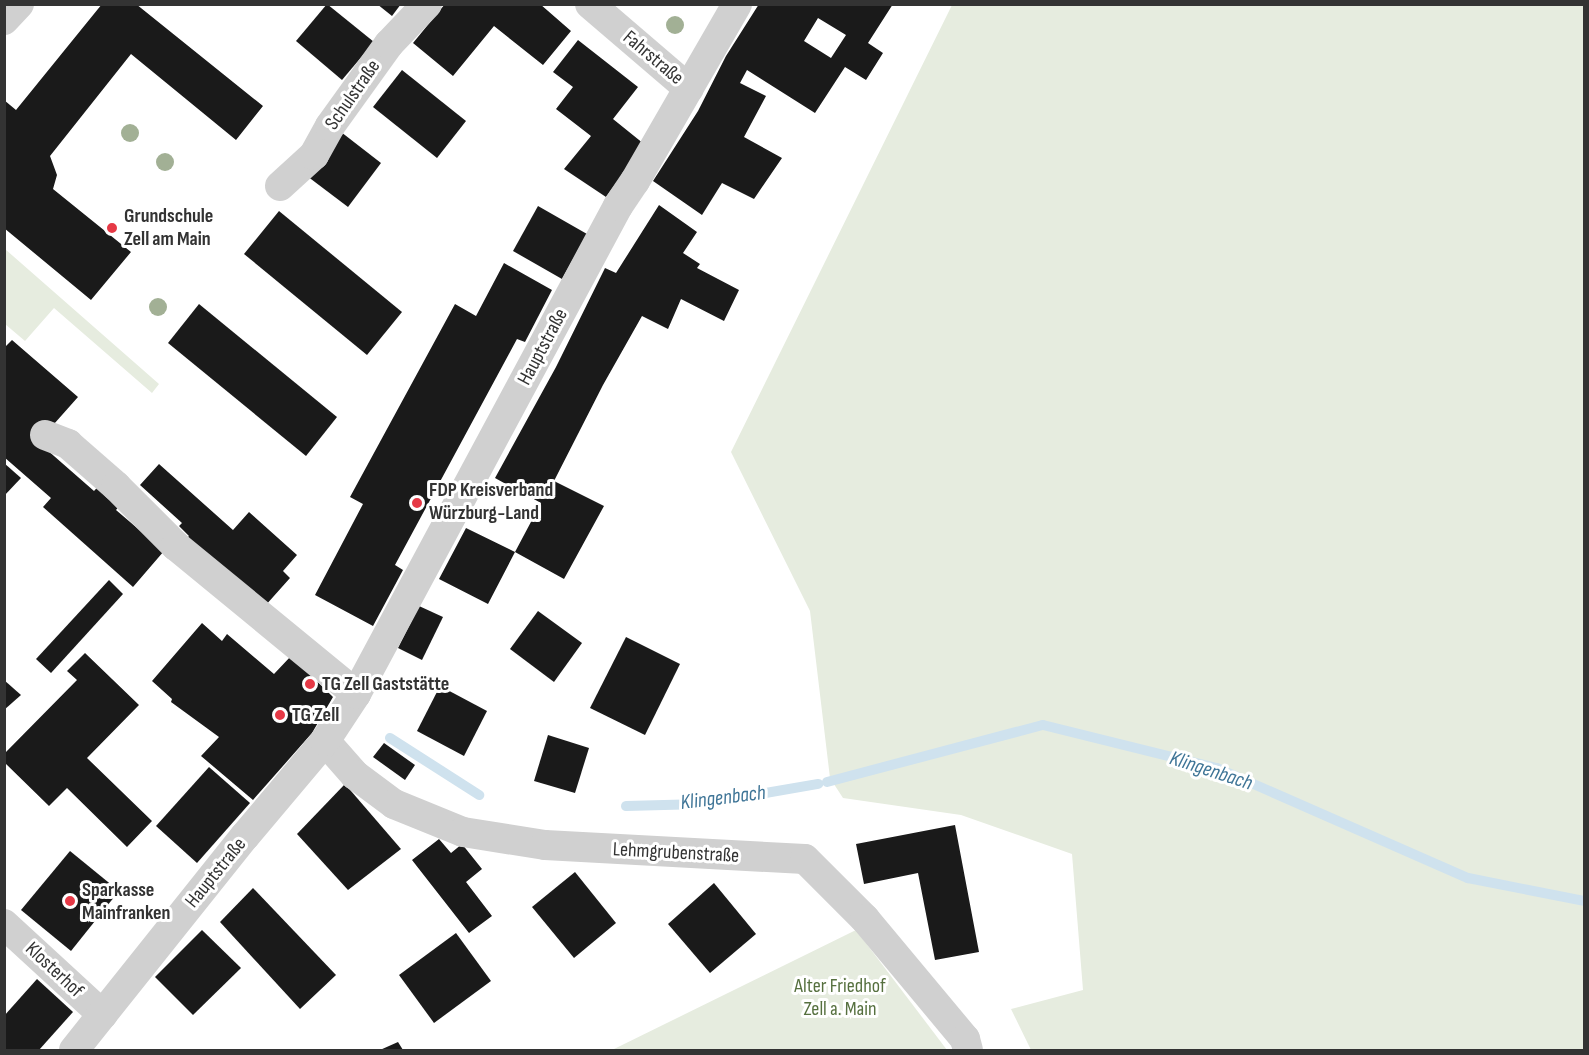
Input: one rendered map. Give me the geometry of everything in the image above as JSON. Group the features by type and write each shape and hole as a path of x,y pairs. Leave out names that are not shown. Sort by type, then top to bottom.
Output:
{"street":[{"path":"4,20 19,4"},
{"name":"Schulstraße","path":"280,186 314,155 330,126 390,44 427,4"},
{"name":"Fahrstraße","path":"590,4 689,89"},
{"name":"Hauptstraße","path":"74,1050 245,836 325,741 356,694 618,206 737,4"},
{"path":"45,435 68,444 116,486 176,546 356,694"},
{"name":"Lehmgrubenstraße","path":"325,741 355,775 394,804 463,832 545,845 806,859 865,920 954,1025 965,1039 968,1050"},
{"name":"Klosterhof","path":"4,924 103,1015"}],"green space":[{"path":"952,5 1584,5 1584,1050 1031,1050 1011,1009 1083,990 1072,854 961,815 843,798 830,778 810,611 731,452"},
{"path":"5,249 159,384 152,393 54,308 25,341 5,324"},
{"name":"Alter Friedhof Zell a. Main","path":"856,930 947,1050 612,1050"}],"building":[{"path":"102,4 136,4 263,106 236,140 131,54 50,156 57,175 53,189 131,252 91,300 4,228 4,100 16,110"},
{"path":"327,4 374,42 342,80 296,41"},
{"path":"377,4 401,4 392,16"},
{"path":"445,4 540,4 571,31 543,65 494,26 453,76 413,43"},
{"path":"759,4 893,4 868,43 883,53 866,80 845,67 815,113 747,70 740,83 766,96 744,137 782,158 754,199 722,183 702,215 653,181 698,111 726,56","holes":["818,18 846,35 831,58 804,41"]},
{"path":"578,40 638,87 613,119 644,144 606,197 564,169 591,136 556,109 573,87 553,72"},
{"path":"402,70 466,121 437,158 373,107"},
{"path":"341,132 381,163 348,207 307,176"},
{"path":"659,205 697,232 683,253 700,264 697,268 739,290 724,321 681,299 668,329 642,316 603,385 554,481 604,506 564,579 515,552 541,503 495,478 556,367 605,268 616,273"},
{"path":"538,206 587,234 562,279 513,251"},
{"path":"279,211 402,312 367,355 244,254"},
{"path":"504,263 552,290 525,342 517,339 395,565 403,570 373,626 315,595 363,504 350,497 455,304 476,316"},
{"path":"199,304 337,417 306,456 168,343"},
{"path":"12,340 78,397 38,442 94,491 104,480 125,499 116,510 164,551 133,587 43,507 51,498 4,457 4,348"},
{"path":"4,463 21,478 4,496"},
{"path":"159,464 233,530 249,512 297,555 283,571 290,578 265,606 185,540 189,536 179,526 182,523 140,485"},
{"path":"466,528 515,552 488,604 439,579"},
{"path":"109,580 123,594 51,673 36,659"},
{"path":"419,606 443,617 422,660 398,648"},
{"path":"538,611 582,643 554,682 510,649"},
{"path":"202,623 222,641 227,634 274,674 291,656 333,697 312,733 253,800 201,756 219,737 171,702 172,699 152,681"},
{"path":"626,637 680,664 645,735 590,708"},
{"path":"85,653 139,705 87,758 152,821 127,847 67,788 49,806 5,763 5,753 77,680 67,671"},
{"path":"4,680 21,695 4,710"},
{"path":"440,686 487,711 464,756 417,731"},
{"path":"548,735 589,748 575,793 534,781"},
{"path":"384,743 415,765 405,780 373,757"},
{"path":"209,767 250,803 197,863 156,826"},
{"path":"345,784 401,849 348,890 297,834"},
{"path":"955,825 979,952 935,960 918,873 864,884 856,844"},
{"path":"439,839 451,853 462,844 482,869 466,882 492,916 469,933 412,860"},
{"name":"Sparkasse Mainfranken","path":"70,851 119,891 71,951 21,910"},
{"path":"575,872 616,923 574,958 532,907"},
{"path":"714,883 756,934 710,973 668,924"},
{"path":"253,888 336,975 300,1009 220,922"},
{"path":"202,930 241,968 193,1015 155,977"},
{"path":"456,933 491,981 434,1023 399,975"},
{"path":"37,979 73,1012 39,1050 4,1050 4,1016"},
{"path":"398,1042 403,1050 380,1050"}],"waterway":[{"name":"Klingenbach","path":"827,782 1043,725 1217,768 1468,878 1584,901"},
{"name":"Klingenbach","path":"390,738 479,795"},
{"name":"Klingenbach","path":"626,806 702,804 818,784"}],"place":[{"name":"Grundschule Zell am Main","path":"112,228"},
{"name":"FDP Kreisverband Würzburg-Land","path":"417,503"},
{"name":"TG Zell Gaststätte","path":"310,684"},
{"name":"TG Zell","path":"280,715"},
{"name":"Sparkasse Mainfranken","path":"70,901"}]}
